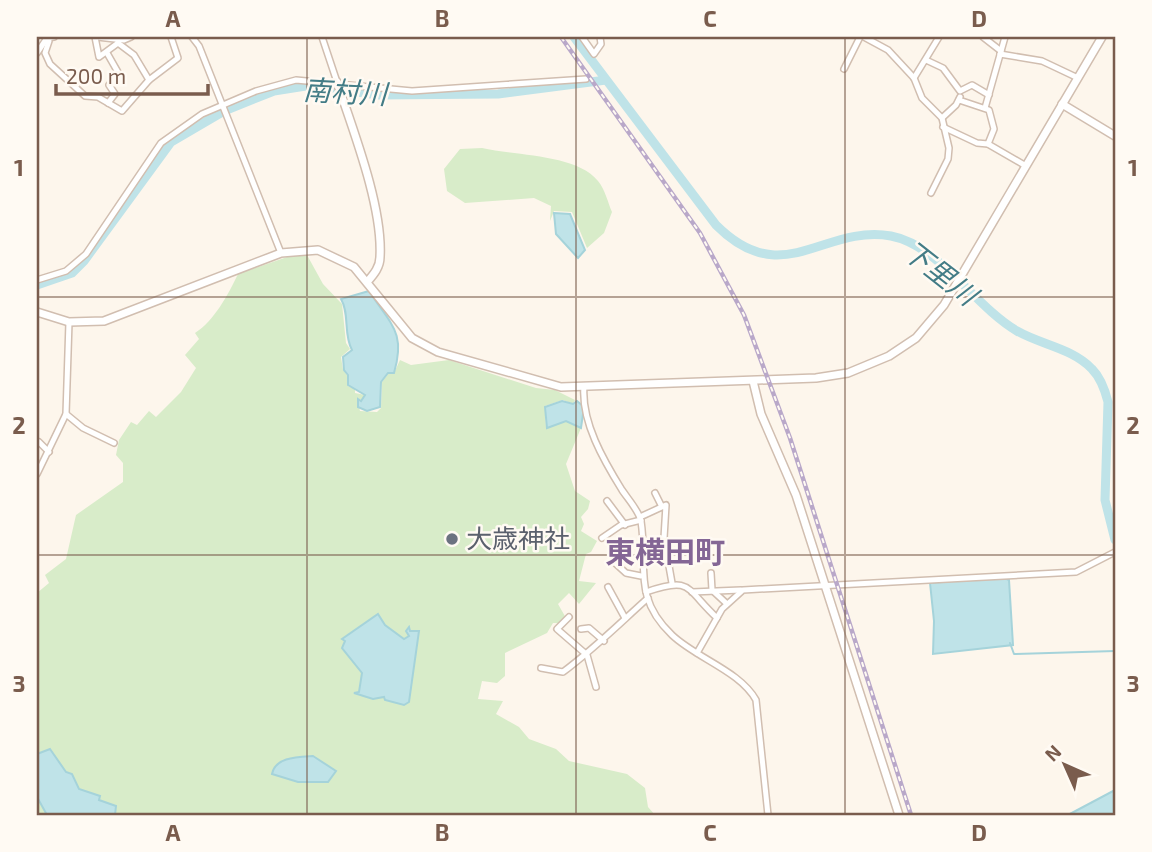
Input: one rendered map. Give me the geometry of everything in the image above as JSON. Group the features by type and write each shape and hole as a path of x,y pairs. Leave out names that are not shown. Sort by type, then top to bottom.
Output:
{"street":[{"path":"49,37 45,53 50,64 85,96 98,97 122,111 149,80 178,58 171,37"},
{"path":"37,53 49,37"},
{"path":"118,41 99,57 96,37 118,41 131,37"},
{"path":"192,37 199,46 229,115 281,253"},
{"path":"322,37 363,160 377,232 380,258 368,281"},
{"path":"582,37 594,54 601,44 600,37"},
{"path":"844,69 862,37 879,43 914,78 922,98 942,118 949,148 948,159 931,193"},
{"path":"914,78 939,37"},
{"path":"983,37 1000,52 1042,61 1078,78"},
{"path":"985,108 1005,37"},
{"path":"37,312 69,322 104,321 281,253 318,250 344,260 368,281 412,338 438,352 537,382 561,387 817,378 848,373 876,363 916,338 944,305 1102,37"},
{"path":"118,41 134,55 149,80"},
{"path":"107,53 118,74 108,88 115,94 108,103"},
{"path":"926,60 943,68 960,91 959,100 942,118"},
{"path":"37,279 52,276 75,265 86,254 161,143 223,103 296,80 337,82 377,90 412,91 586,79"},
{"path":"960,91 971,85 989,95"},
{"path":"959,100 989,110 993,130 988,144"},
{"path":"1062,104 1115,136"},
{"path":"943,127 977,143 988,144 1026,166"},
{"path":"37,474 66,414 69,322"},
{"path":"753,381 761,414 786,466 826,584 899,815"},
{"path":"584,386 586,409 603,460 640,519 642,576 647,595 673,636 746,687 756,700 768,815"},
{"path":"66,414 83,428 114,443"},
{"path":"39,442 49,452"},
{"path":"655,493 661,505 667,508 664,528 672,583"},
{"path":"607,501 625,524"},
{"path":"602,538 661,505"},
{"path":"692,592 1076,572 1114,553"},
{"path":"615,563 626,573 642,576"},
{"path":"711,573 712,590 726,603"},
{"path":"541,668 563,672 604,641 647,595 672,583 686,585 717,618"},
{"path":"608,587 625,618"},
{"path":"697,653 726,603 742,590"},
{"path":"569,617 557,629 587,655 596,687"},
{"path":"581,629 589,628 604,641"}],"green space":[{"path":"482,148 544,157 588,172 600,184 612,212 604,233 587,248 572,212 554,211 550,221 551,206 534,198 465,203 447,191 444,169 460,149"},
{"path":"307,255 323,284 342,304 346,343 350,349 341,357 343,370 347,375 348,386 355,389 355,393 365,395 361,400 357,398 360,411 377,412 381,408 382,382 389,373 394,373 400,360 411,365 449,360 536,388 555,390 575,400 573,404 563,400 545,406 546,428 566,421 581,428 566,464 575,491 590,501 588,509 581,517 584,524 581,531 597,541 591,552 586,554 579,581 596,583 579,604 569,593 558,604 566,618 560,623 553,623 547,633 505,653 505,676 497,683 482,681 478,699 503,701 496,714 519,727 529,739 556,749 569,761 627,774 645,788 648,807 655,815 37,815 37,593 49,583 45,575 66,559 76,515 123,482 123,463 116,455 119,440 131,422 137,425 149,411 156,417 181,392 196,368 185,355 199,339 195,333 214,315 238,274 290,256"}],"water":[{"path":"554,213 570,214 585,250 578,258 556,234"},
{"path":"369,291 390,321 398,348 394,373 388,373 381,382 380,407 367,411 358,407 358,399 361,401 365,395 348,385 348,375 344,370 343,357 352,350 341,299"},
{"path":"562,401 573,404 577,401 584,407 581,428 566,421 547,428 545,407"},
{"path":"1002,577 1009,580 1013,645 933,654 934,621 930,583"},
{"path":"378,614 385,625 404,639 409,636 406,631 409,627 410,631 419,631 409,702 404,705 385,700 384,697 373,699 354,693 359,692 362,673 342,648 345,641 342,639"},
{"path":"50,749 66,772 72,774 79,789 100,796 99,800 116,806 115,815 47,815 37,797 37,754"},
{"path":"313,756 336,771 328,782 298,782 272,774 282,761"},
{"path":"1115,790 1115,815 1068,815"}],"waterway":[{"name":"下里川","path":"574,37 716,225 740,244 762,253 783,255 867,235 891,236 908,242 941,263 1001,320 1026,336 1066,351 1092,369 1102,384 1108,402 1105,500 1115,540"},
{"name":"南村川","path":"37,285 72,273 84,261 171,142 224,111 274,91 312,85 377,95 498,94 606,80"},
{"path":"1010,643 1014,654 1115,651"}],"railway":[{"path":"561,37 700,233 744,315 790,438 911,815"}],"place":[{"name":"大歳神社","path":"452,539"}],"district":[{"name":"東横田町","path":"665,553"}]}
